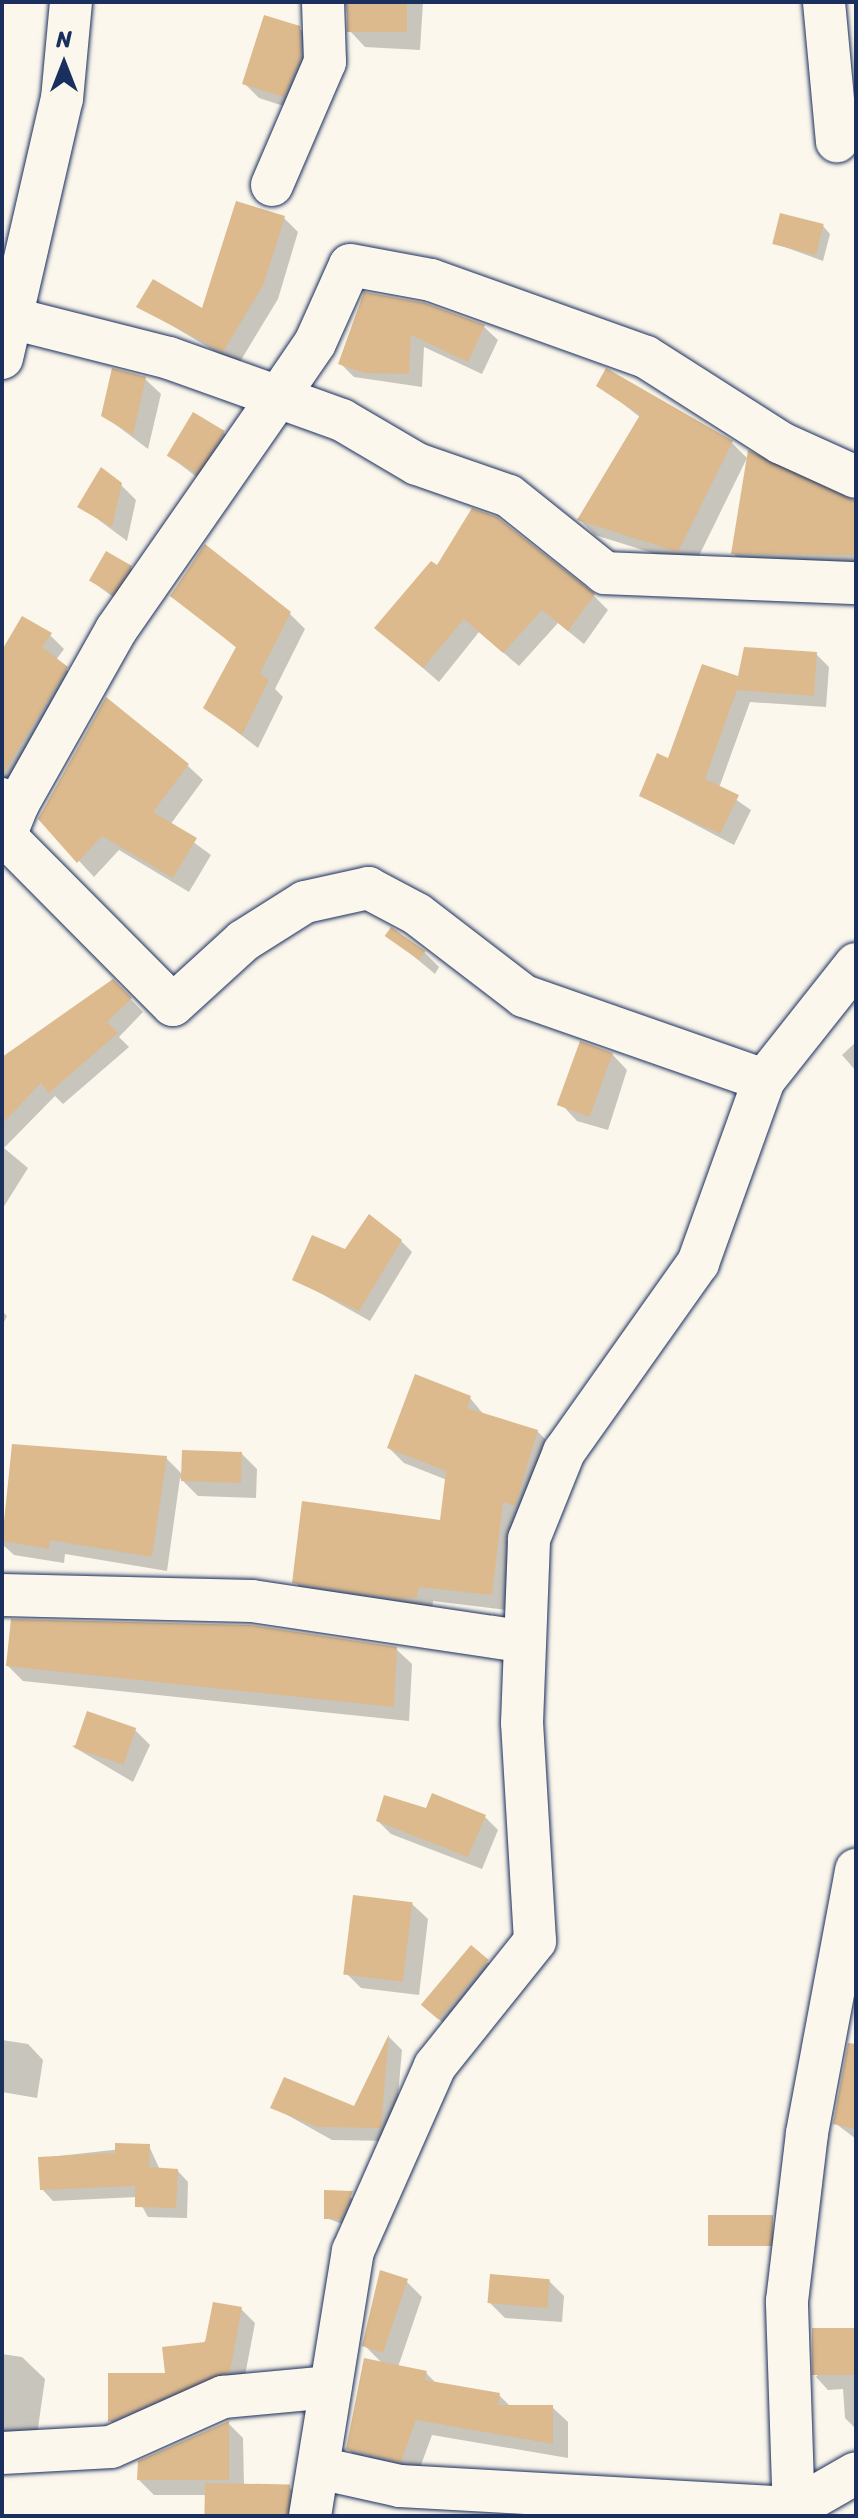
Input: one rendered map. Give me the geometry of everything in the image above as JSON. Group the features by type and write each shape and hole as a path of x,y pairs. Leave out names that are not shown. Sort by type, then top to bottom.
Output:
{"street":[{"path":"2,358 15,319 62,99 71,2"},
{"path":"272,185 325,62 323,2"},
{"path":"824,2 837,141"},
{"path":"764,1080 524,996 417,914 368,888 305,902 243,941 173,1005 5,836 10,802 116,630 315,343 350,265 431,280 646,357 781,443 856,477"},
{"path":"15,319 169,358 342,420 417,464 509,496 605,573 856,583"},
{"path":"310,2516 353,2251 435,2066 535,1941 522,1723 529,1539 564,1452 698,1263 764,1080 856,964"},
{"path":"2,1595 252,1601 525,1642"},
{"path":"794,2512 787,2301 811,2102 856,1870"},
{"path":"2,2453 111,2447 223,2397 331,2387"},
{"path":"319,2468 400,2486 591,2508 794,2512 856,2473"}],"building":[{"path":"347,2 407,2 407,32 347,32"},
{"path":"264,15 300,26 301,57 284,97 242,84"},
{"path":"236,201 285,216 264,284 223,352 136,307 153,279 202,308"},
{"path":"780,213 824,224 816,255 772,244"},
{"path":"364,292 425,303 485,325 468,362 411,335 409,374 364,373 338,364"},
{"path":"112,368 146,377 133,435 101,416"},
{"path":"606,368 733,441 678,552 577,520 640,415 596,386"},
{"path":"193,412 225,431 198,475 167,456"},
{"path":"748,450 856,501 856,555 731,554"},
{"path":"101,467 122,483 112,527 77,507"},
{"path":"472,508 497,517 595,594 568,631 542,610 503,653 464,619 423,668 374,628 431,561 437,565"},
{"path":"205,544 291,612 260,673 269,680 242,735 203,708 236,647 170,596"},
{"path":"106,551 132,566 115,595 89,580"},
{"path":"22,616 52,633 42,647 68,667 2,776 2,650"},
{"path":"744,647 817,652 814,696 737,690 705,779 739,795 720,834 639,796 657,753 668,758 702,664 738,676"},
{"path":"106,697 189,764 153,812 197,838 173,878 102,836 77,863 38,819"},
{"path":"391,927 425,951 419,960 385,936"},
{"path":"113,979 132,998 107,1022 118,1033 49,1093 41,1083 2,1124 2,1057"},
{"path":"580,1041 613,1053 590,1117 557,1105"},
{"path":"369,1214 402,1240 359,1311 292,1280 312,1235 345,1249"},
{"path":"415,1374 471,1396 467,1408 538,1430 515,1506 503,1502 492,1595 419,1587 417,1597 400,1599 292,1583 302,1501 440,1520 446,1471 387,1448"},
{"path":"12,1444 167,1456 152,1557 50,1540 49,1549 2,1541"},
{"path":"182,1450 242,1452 241,1483 181,1481"},
{"path":"11,1619 250,1625 397,1647 394,1707 6,1666"},
{"path":"87,1711 136,1728 123,1765 74,1748"},
{"path":"432,1793 486,1815 468,1857 376,1821 384,1795 426,1808"},
{"path":"353,1895 413,1902 403,1982 343,1974"},
{"path":"471,1945 489,1960 438,2020 421,2005"},
{"path":"389,2034 381,2128 317,2127 270,2108 284,2077 354,2106"},
{"path":"848,2043 856,2044 856,2129 833,2124"},
{"path":"115,2143 150,2144 149,2167 178,2169 176,2208 135,2207 135,2186 40,2190 38,2157 115,2153"},
{"path":"324,2190 353,2191 341,2219 324,2219"},
{"path":"708,2215 773,2215 773,2246 708,2246"},
{"path":"380,2270 408,2279 383,2353 362,2346"},
{"path":"490,2274 550,2279 547,2308 487,2303"},
{"path":"213,2302 242,2307 230,2372 108,2422 108,2373 165,2373 162,2347 205,2342"},
{"path":"812,2328 856,2328 856,2375 812,2375"},
{"path":"364,2358 427,2371 425,2380 500,2393 498,2405 553,2405 553,2444 416,2420 401,2462 346,2449"},
{"path":"229,2421 229,2480 137,2480 138,2461"},
{"path":"205,2483 290,2484 289,2516 204,2516"}]}
